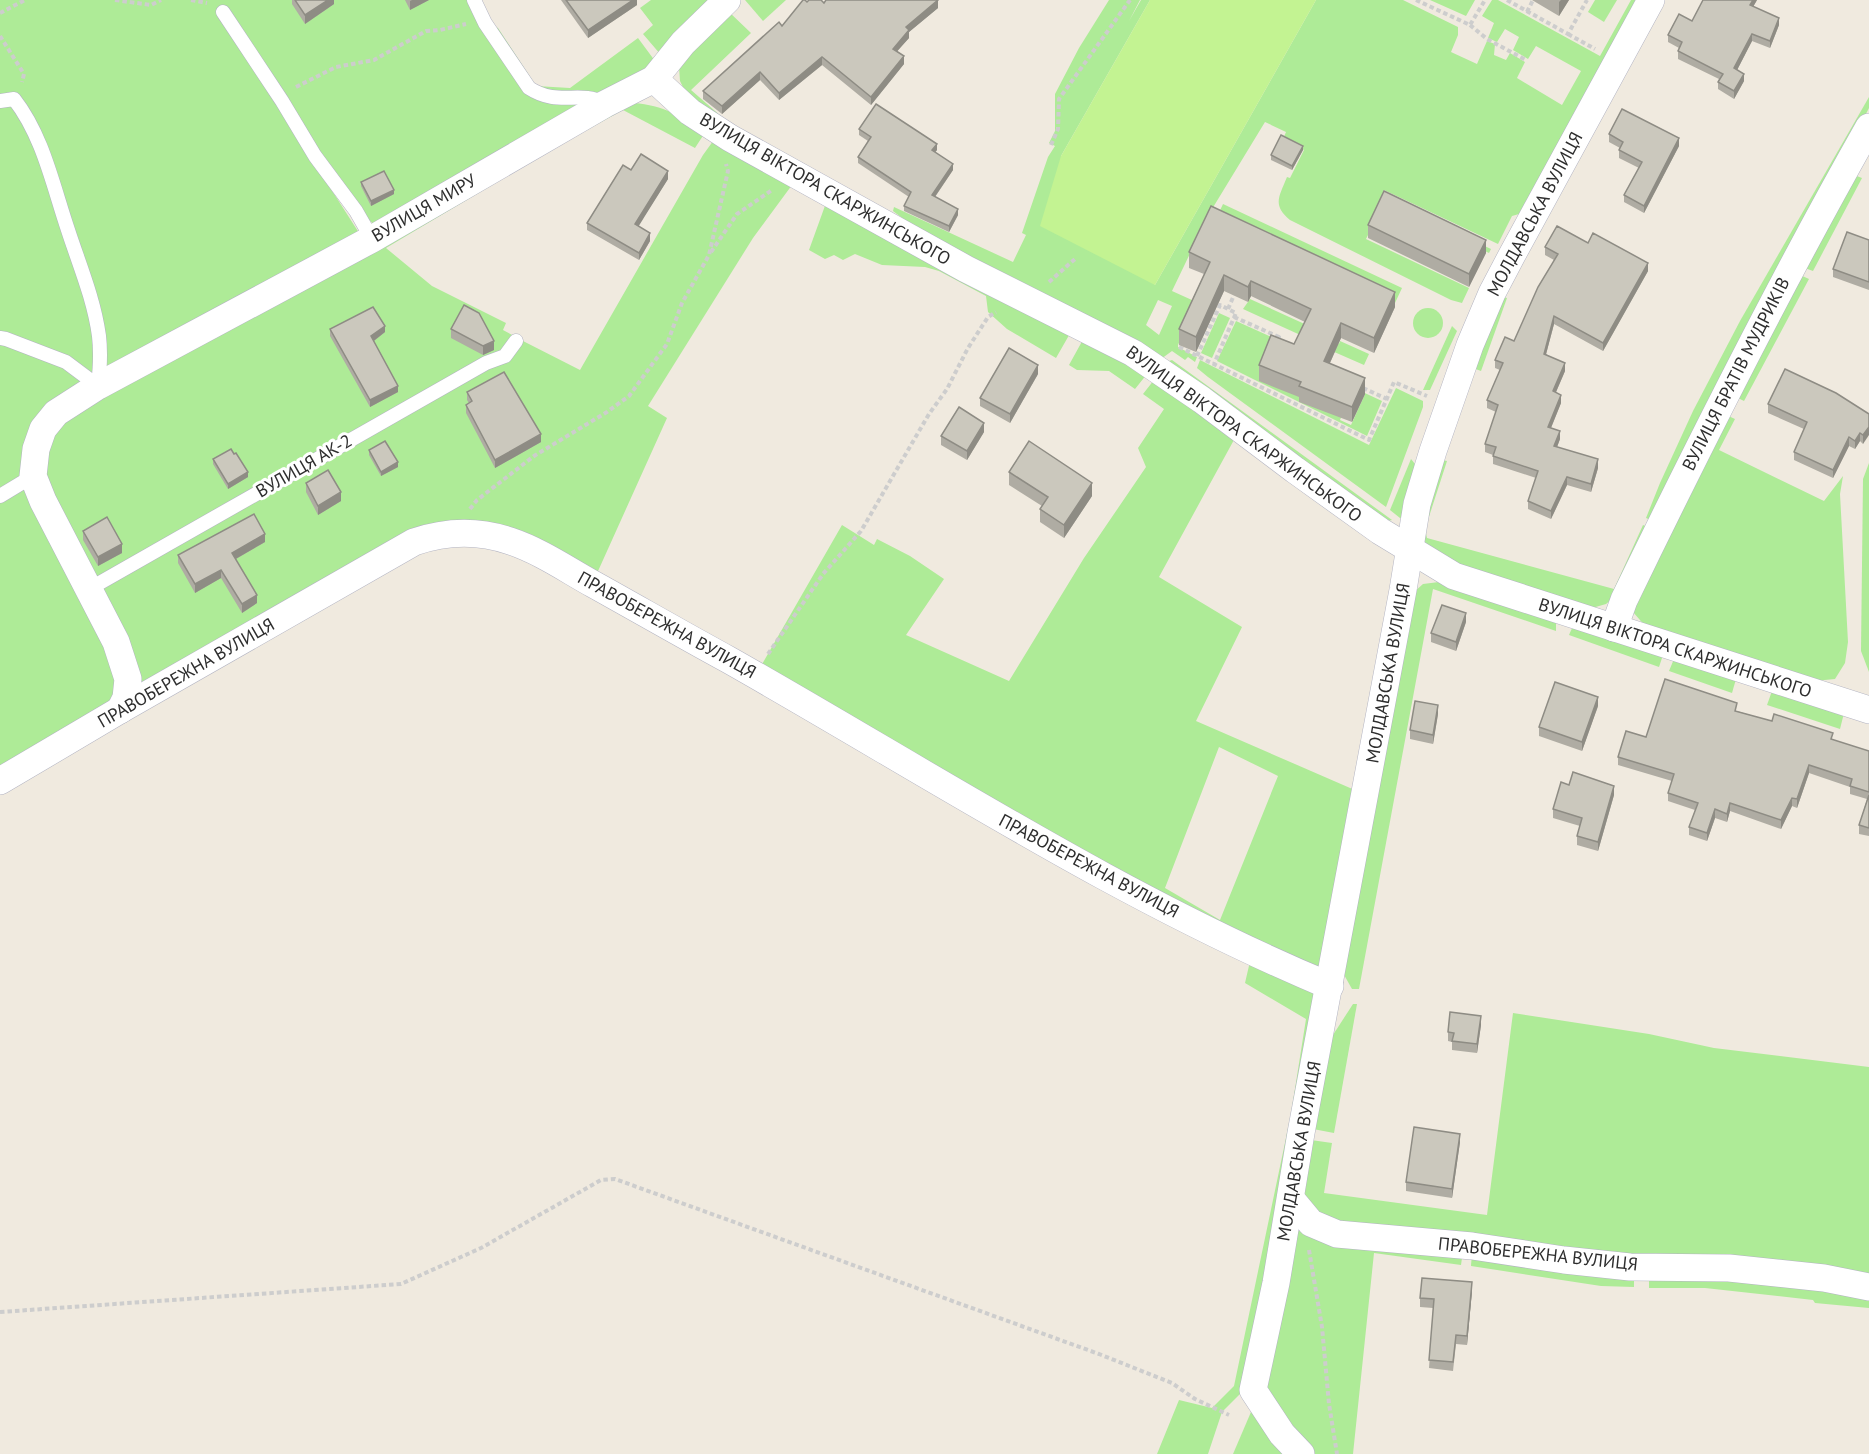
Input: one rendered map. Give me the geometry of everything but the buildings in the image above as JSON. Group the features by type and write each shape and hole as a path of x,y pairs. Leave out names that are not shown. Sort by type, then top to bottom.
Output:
{"street":[{"name":"ВУЛИЦЯ МИРУ","path":"33,476 36,449 43,429 56,412 98,386 372,239 605,104 654,79 683,43 727,0"},
{"name":"МОЛДАВСЬКА ВУЛИЦЯ","path":"1301,1454 1282,1434 1253,1390 1276,1283 1301,1133 1330,986 1417,504 1460,371 1492,293 1651,0"},
{"name":"ВУЛИЦЯ ВІКТОРА СКАРЖИНСЬКОГО","path":"654,79 690,112 730,138 966,269 1111,341 1153,366 1410,551 1454,576 1869,710"},
{"name":"ВУЛИЦЯ БРАТІВ МУДРИКІВ","path":"1614,628 1624,600 1721,402 1791,266 1869,127"},
{"path":"33,476 43,501 116,642 128,679 126,698 120,710"},
{"name":"ПРАВОБЕРЕЖНА ВУЛИЦЯ","path":"0,781 414,542 451,533 489,534 538,553 755,675 1003,820 1189,920 1282,966 1330,986"},
{"path":"128,679 143,688 158,689"},
{"name":"ПРАВОБЕРЕЖНА ВУЛИЦЯ","path":"1291,1199 1311,1222 1337,1234 1472,1246 1630,1267 1729,1268 1824,1278 1869,1287"}],"lane":[{"path":"477,5 484,23 530,88 540,95 553,99 596,99 605,104"},
{"path":"223,12 277,93 315,156 356,211 372,239"},
{"path":"0,338 66,362 98,386 101,363 98,334 89,292 50,172 27,115 7,100"},
{"name":"ВУЛИЦЯ АК-2","path":"89,589 486,363 505,356 516,341"},
{"path":"0,496 33,476"}],"path":[{"path":"0,13 25,0"},
{"path":"115,0 151,5 161,0"},
{"path":"1051,145 1058,129 1059,99 1130,0"},
{"path":"1416,0 1470,25 1487,39 1526,60"},
{"path":"1470,25 1485,0"},
{"path":"1507,0 1596,50 1601,40"},
{"path":"1527,12 1533,0"},
{"path":"1568,34 1587,0"},
{"path":"277,93 289,90 336,67 374,60 426,31 466,24 477,5"},
{"path":"0,36 24,74 7,100"},
{"path":"709,255 728,171 724,153 730,138"},
{"path":"451,533 477,500 534,456 629,396 667,344 682,303 709,255 736,214 774,188 798,176"},
{"path":"755,675 823,574 861,531 929,414 947,389 968,348 988,318 1017,296 1046,284 1075,259"},
{"path":"1228,309 1234,295"},
{"path":"1197,356 1220,305 1236,313 1214,364"},
{"path":"1234,318 1279,337 1275,348"},
{"path":"1179,347 1368,441 1394,382 1430,397"},
{"path":"1358,386 1387,399"},
{"path":"0,1312 401,1284 481,1248 601,1180 615,1179 1099,1354 1172,1383 1195,1399 1229,1415"},
{"path":"1311,1222 1307,1241 1323,1326 1329,1404 1337,1454"}],"green space":[{"path":"0,0 480,0 490,24 498,28 536,86 570,88 638,38 655,61 642,74 605,95 539,98 551,103 587,103 375,226 353,203 217,11 361,236 29,439 109,640 119,695 0,775"},
{"path":"651,0 708,0 661,55 643,34 653,25 640,8"},
{"path":"745,0 786,0 763,21"},
{"path":"1109,0 1140,0 1129,21 1141,0 1150,0 1061,156 1155,285 1316,0 1403,0 1458,27 1458,35 1451,52 1477,64 1487,41 1495,44 1494,55 1506,60 1510,53 1525,62 1517,78 1562,105 1581,71 1536,46 1528,59 1513,50 1519,37 1505,29 1497,42 1488,38 1494,23 1482,16 1492,0 1498,0 1600,56 1631,0 1638,0 1519,214 1512,216 1498,244 1384,190 1381,197 1491,249 1489,253 1384,203 1366,239 1469,288 1462,303 1451,300 1284,215 1279,205 1280,195 1287,177 1290,178 1304,150 1283,139 1286,132 1265,122 1209,214 1172,291 1214,310 1195,308 1178,345 1197,357 1195,362 1188,357 1185,360 1172,351 1161,359 904,226 905,220 893,211 894,207 1013,262 1026,235 1022,233 1048,157 1055,146 1049,143 1055,131 1055,94 1079,48","holes":["1158,300 1172,306 1159,335 1146,325"]},
{"path":"1150,0 1316,0 1155,285 1040,226 1061,156"},
{"path":"1430,0 1475,0 1466,16"},
{"path":"1595,0 1617,0 1604,22 1588,12"},
{"path":"728,11 751,33 691,90 738,131 730,129 685,91 680,81 679,67"},
{"path":"1869,97 1869,108 1653,521 1646,518 1693,411 1740,321"},
{"path":"634,103 663,109 706,131 695,148 623,110 556,147"},
{"path":"716,137 1072,330 1056,358 1007,329 988,312 986,296 939,271 925,267 882,265 855,254 843,260 834,255 825,259 809,250 826,203 792,185 753,238 648,406 667,418 594,580 445,529 131,699 99,589 510,357 523,341 580,370 703,155"},
{"path":"549,151 386,248 432,286 506,323 503,330 514,336 501,354 100,579 89,578 58,517 41,453 50,426"},
{"path":"1854,175 1862,178 1813,271 1802,267"},
{"path":"1223,204 1402,288 1395,303 1216,219"},
{"path":"1798,274 1809,279 1744,401 1734,396"},
{"path":"1503,297 1507,298 1481,371 1473,368"},
{"path":"1250,299 1309,326 1307,338 1243,309"},
{"path":"1428,308 1434,309 1442,317 1442,329 1434,337 1428,338 1422,337 1414,329 1413,323 1414,317 1422,309"},
{"path":"1219,313 1230,318 1212,358 1201,353"},
{"path":"1236,321 1276,339 1272,350 1382,401 1367,436 1217,361","holes":["1354,389 1365,394 1351,425 1340,420"]},
{"path":"1452,326 1457,331 1430,390 1423,390"},
{"path":"1085,336 1147,374 1135,389 1109,371 1077,370 1069,365"},
{"path":"1340,341 1369,354 1364,365 1332,351 1336,343 1339,344"},
{"path":"1172,360 1392,520 1387,521 1166,362"},
{"path":"1200,360 1369,445 1396,388 1423,401 1423,407 1386,507 1208,377 1197,368"},
{"path":"1154,380 1235,438 1159,577 1242,627 1196,721 1357,791 1324,963 1313,970 1304,972 757,673 842,525 874,545 877,539 910,556 944,579 906,635 1009,681 1084,558 1146,467 1138,448 1164,409 1143,394","holes":["1219,747 1278,776 1220,920 1165,888"]},
{"path":"1724,414 1735,419 1719,450 1824,501 1843,476 1840,494 1848,642 1845,663 1835,679 1814,681 1646,627 1633,612"},
{"path":"1411,459 1415,464 1403,517 1400,518 1390,510"},
{"path":"1442,460 1447,461 1425,529 1427,538 1614,589 1643,525 1650,528 1619,593 1606,604 1592,608 1450,564 1421,543"},
{"path":"1869,463 1869,672 1861,651 1863,479"},
{"path":"1439,582 1556,620 1556,631 1433,589 1359,989 1352,989 1343,973 1413,593 1423,584"},
{"path":"1573,626 1663,655 1659,667 1569,635"},
{"path":"1674,659 1736,679 1732,693 1669,671"},
{"path":"1772,691 1844,713 1840,729 1767,705"},
{"path":"1251,957 1318,994 1243,1391 1222,1412 1208,1454 1157,1454 1179,1400 1212,1408 1234,1386 1291,1114 1306,1019 1245,983"},
{"path":"1353,1004 1357,1004 1334,1133 1313,1129 1331,1038"},
{"path":"1513,1013 1649,1034 1714,1048 1869,1067 1869,1281 1326,1225 1300,1199 1311,1140 1332,1143 1324,1193 1487,1215"},
{"path":"1296,1216 1463,1251 1461,1265 1374,1253 1353,1454 1305,1454 1263,1384"},
{"path":"1472,1252 1634,1269 1634,1287 1601,1286 1471,1266"},
{"path":"1649,1269 1869,1290 1869,1308 1705,1288 1649,1288"},
{"path":"1261,1409 1295,1454 1233,1454 1251,1412"}]}
